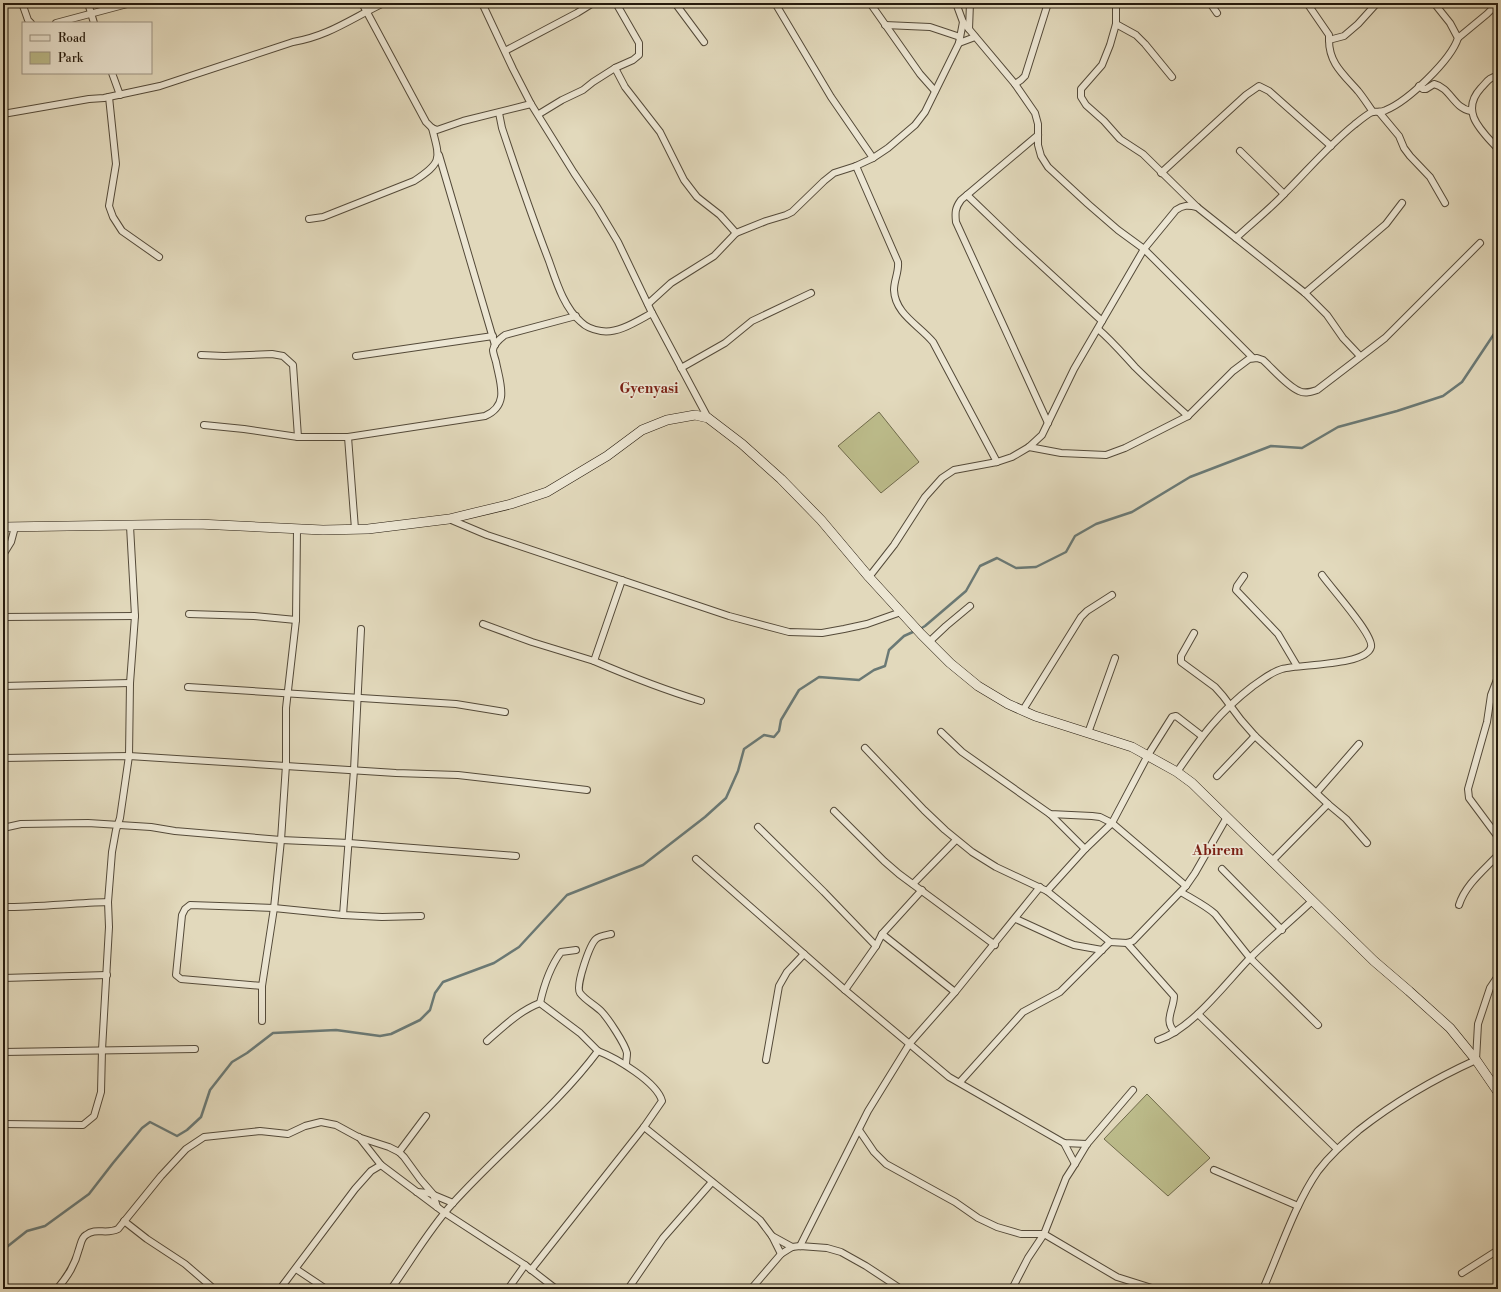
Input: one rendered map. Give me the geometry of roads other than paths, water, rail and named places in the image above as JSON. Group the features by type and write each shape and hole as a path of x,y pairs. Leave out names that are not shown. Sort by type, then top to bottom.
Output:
{"street":[{"path":"22,3 30,22"},
{"path":"88,3 94,22"},
{"path":"60,22 131,3"},
{"path":"362,3 426,122 432,128 437,130 445,129 463,121 531,104"},
{"path":"3,114 109,97 160,86 294,42 310,40 353,20 366,11 384,3"},
{"path":"482,3 531,104 618,242 652,313 708,418 753,454 781,479 820,520 921,634 950,663 978,686 1008,704 1054,723 1132,747 1177,772 1192,783 1374,961 1450,1028 1476,1060 1498,1092"},
{"path":"505,51 577,14 593,3"},
{"path":"538,114 583,90 615,68 633,60 639,55 639,43 616,3"},
{"path":"675,3 704,42"},
{"path":"775,3 845,119 873,158"},
{"path":"870,3 920,74 935,91"},
{"path":"956,3 963,22 1015,84 1035,113 1038,124 1038,146 1041,156 1048,167 1094,210 1144,249 1253,358"},
{"path":"969,29 970,3"},
{"path":"1015,84 1025,76 1048,3"},
{"path":"1116,3 1116,24 1110,45 1102,64 1082,89 1080,97 1120,139 1142,154 1197,207 1305,293 1327,316 1343,338 1360,356"},
{"path":"1210,3 1217,13"},
{"path":"1307,3 1330,35 1329,50 1336,67 1399,136 1410,156 1430,177 1445,203"},
{"path":"1329,40 1344,36 1358,24 1377,3"},
{"path":"1434,3 1450,23 1458,38"},
{"path":"1236,238 1284,194 1355,124 1376,112 1386,110 1396,105 1419,86 1446,59 1458,38 1498,3"},
{"path":"648,304 671,283 714,256 736,233 792,212 824,180 834,173 856,166 873,158 888,148 915,125 925,112 959,40 963,22"},
{"path":"1116,24 1136,35 1146,44 1172,77"},
{"path":"885,25 930,27 959,40 975,37"},
{"path":"615,68 625,87 660,132 684,180 698,197 720,216 736,233"},
{"path":"112,74 120,95"},
{"path":"1498,76 1492,77 1487,81 1477,93 1471,112 1475,122 1498,149"},
{"path":"1419,86 1426,89 1434,84 1439,85 1447,91 1463,110 1471,112"},
{"path":"1161,173 1246,95 1259,86 1269,92 1331,146"},
{"path":"109,97 116,164 109,206 113,217 122,230 159,257"},
{"path":"498,113 542,244 565,301 576,316 588,327 600,331 610,331 618,330 652,313"},
{"path":"432,128 495,345"},
{"path":"1038,135 968,195 956,206 955,211 956,222 1048,423"},
{"path":"1240,151 1284,194"},
{"path":"310,218 323,217 414,181 436,164 439,155"},
{"path":"856,166 898,262 894,289 896,300 900,309 925,333 932,342 997,462"},
{"path":"968,195 1102,322"},
{"path":"1305,293 1386,224 1402,203"},
{"path":"869,577 894,545 925,497 942,478 954,470 997,462 1012,457 1029,447 1042,435 1074,369 1144,249 1176,210 1182,206 1197,207"},
{"path":"1029,447 1061,452 1106,455 1124,448 1188,416 1232,371 1248,359 1253,358 1263,360 1293,388 1300,392 1306,393 1318,390 1385,338 1480,243"},
{"path":"681,368 725,343 752,321 811,293"},
{"path":"204,425 298,437 348,436 485,416 492,413 500,402 502,391 493,350 495,345 505,335 576,316"},
{"path":"1098,329 1113,342 1164,395 1188,416"},
{"path":"356,356 493,336"},
{"path":"201,355 224,356 272,354 283,356 288,360 293,365 298,437"},
{"path":"3,527 198,524 323,530 355,529 449,519 475,514 547,492 607,456 642,430 667,420 695,415 708,418"},
{"path":"348,436 355,529"},
{"path":"449,519 487,535 729,616 789,632 822,633 867,624 901,612"},
{"path":"3,1124 83,1125 94,1116 101,1092 107,975 108,902 112,852 120,818 129,756 130,683 135,616 130,526"},
{"path":"3,555 11,542 15,527"},
{"path":"262,1021 262,986 274,908 281,840 286,765 286,708 296,620 297,529"},
{"path":"1177,772 1202,736 1230,705 1264,678 1281,670 1297,666 1352,660 1367,653 1370,647 1370,641 1365,630 1322,575"},
{"path":"1244,576 1236,590 1278,634 1297,666"},
{"path":"594,661 622,580"},
{"path":"1023,710 1081,617 1087,611 1112,595"},
{"path":"929,642 970,606"},
{"path":"189,614 254,616 296,620"},
{"path":"3,617 135,616"},
{"path":"483,624 532,642 594,661 650,684 701,701"},
{"path":"343,915 354,770 361,628"},
{"path":"1194,633 1181,656 1181,662 1215,687 1255,736 1346,819 1367,843"},
{"path":"1088,733 1115,658"},
{"path":"1498,677 1491,695 1487,722 1468,789 1469,798 1498,837"},
{"path":"3,686 130,683"},
{"path":"188,687 456,704 505,712"},
{"path":"1047,891 1085,849 1112,823 1148,755 1172,717 1176,716 1202,736"},
{"path":"941,732 962,752 1050,814 1085,849"},
{"path":"1217,776 1255,736"},
{"path":"1317,792 1360,744"},
{"path":"865,748 924,810 956,840 972,852 996,867 1047,891 1110,942 1128,944 1174,996 1169,1016 1169,1024 1175,1032"},
{"path":"3,758 129,756 488,777 587,790"},
{"path":"1272,862 1328,804"},
{"path":"834,811 884,861 995,945"},
{"path":"1050,814 1092,816 1112,823 1186,886"},
{"path":"1128,944 1186,886 1227,817"},
{"path":"3,828 20,824 88,823 150,827 175,831 281,840 349,843 516,856"},
{"path":"758,827 876,946"},
{"path":"913,884 956,840"},
{"path":"1459,905 1462,896 1469,886 1498,855"},
{"path":"696,859 844,990 910,1043 949,1077 1064,1143 1087,1144"},
{"path":"1222,869 1282,930"},
{"path":"800,1246 868,1111 910,1043 956,992 1016,919 1040,887"},
{"path":"844,990 876,946 882,934 922,890"},
{"path":"1181,892 1208,908 1215,914 1250,958 1318,1025"},
{"path":"1158,1040 1168,1037 1198,1014 1250,958 1312,901"},
{"path":"3,907 62,905 81,902 108,902"},
{"path":"262,986 181,979 176,975 182,915 190,904 274,908 343,915 382,917 421,916"},
{"path":"1016,919 1074,945 1102,950"},
{"path":"611,934 597,938 591,945 582,971 578,989 580,994 601,1011 624,1046 627,1053 626,1065"},
{"path":"882,934 956,992"},
{"path":"960,1082 1023,1012 1060,992 1110,942"},
{"path":"540,1003 548,977 556,959 561,952 576,950"},
{"path":"766,1060 779,986 783,978 804,954"},
{"path":"3,978 107,975"},
{"path":"1476,1060 1478,1024 1490,988 1498,976"},
{"path":"487,1041 514,1017 540,1003"},
{"path":"531,1270 662,1101 658,1091 626,1065 613,1057 598,1051 580,1033 540,1003"},
{"path":"1198,1014 1337,1148"},
{"path":"3,1052 195,1049"},
{"path":"391,1289 453,1203 496,1158 542,1114 589,1063 598,1051"},
{"path":"1263,1289 1298,1206 1319,1170 1337,1148 1379,1114 1401,1099 1442,1076 1476,1060"},
{"path":"1012,1289 1028,1258 1044,1234 1066,1178 1074,1164 1087,1144 1133,1090"},
{"path":"399,1152 426,1116"},
{"path":"57,1289 70,1273 76,1262 82,1239 85,1235 97,1231 111,1232 118,1229 161,1176 186,1149 204,1138 260,1131 288,1134 305,1126 321,1122 336,1125 358,1137 389,1147 399,1152 420,1180 433,1194 437,1206"},
{"path":"644,1126 760,1220 772,1236 781,1254"},
{"path":"859,1130 874,1152 886,1164 955,1202 978,1218 997,1227 1021,1234 1044,1234 1117,1277 1154,1289"},
{"path":"358,1137 380,1164 445,1213 525,1264 556,1289"},
{"path":"1064,1143 1074,1164"},
{"path":"280,1289 355,1189 371,1171 380,1164"},
{"path":"1214,1170 1298,1206"},
{"path":"628,1289 663,1238 712,1182"},
{"path":"417,1192 433,1194 453,1203"},
{"path":"124,1221 152,1243 185,1264 214,1289"},
{"path":"772,1236 792,1247"},
{"path":"751,1289 781,1254 792,1247 800,1246 827,1248 841,1252 866,1266 901,1289"},
{"path":"1462,1273 1498,1250"},
{"path":"508,1289 525,1264"},
{"path":"296,1269 326,1289"}],"waterway":[{"path":"920,629 966,591 980,566 997,558 1016,568 1036,567 1066,552 1075,536 1096,524 1132,512 1190,477 1271,446 1302,448 1338,427 1397,411 1443,396 1462,382 1498,328"},
{"path":"3,1250 27,1231 45,1226 89,1194 142,1128 150,1122 177,1136 187,1130 201,1117 210,1090 232,1062 247,1053 273,1033 336,1030 380,1036 391,1034 420,1020 430,1010 435,993 443,982 494,963 519,947 567,895 643,865 705,817 726,798 738,771 744,749 764,735 774,737 779,731 781,720 799,690 819,677 859,680 874,670 885,666 889,650 904,636 915,631"}],"district":[{"name":"Gyenyasi","path":"649,389"},
{"name":"Abirem","path":"1218,851"}]}
